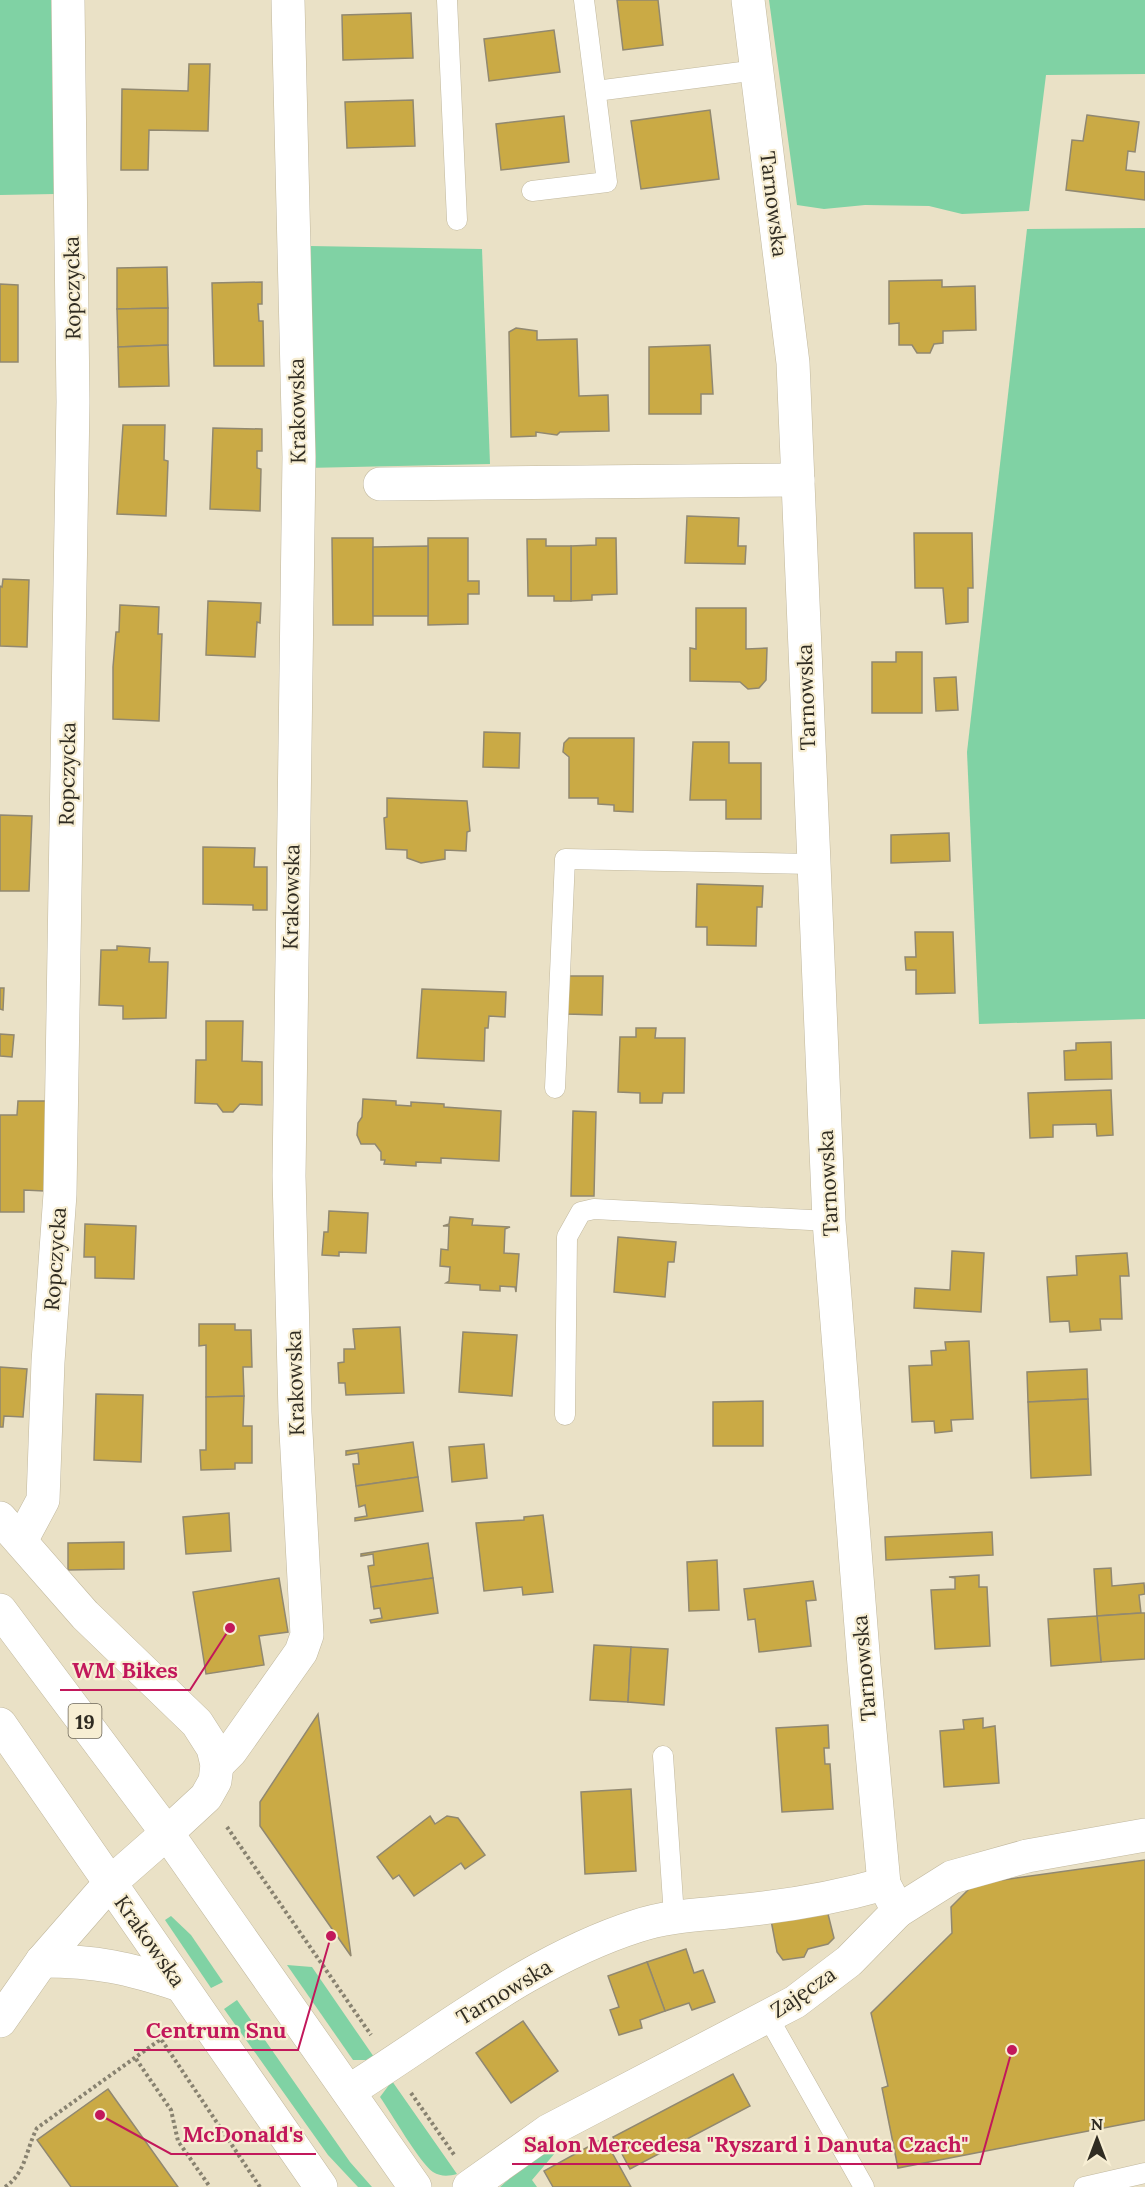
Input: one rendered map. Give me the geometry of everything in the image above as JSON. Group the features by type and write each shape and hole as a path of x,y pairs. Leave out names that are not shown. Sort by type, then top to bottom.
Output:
{"street":[{"name":"Ropczycka","path":"11,1530 43,1500 48,1362 60,1194 73,413 68,0"},
{"name":"Krakowska","path":"0,2021 42,1961 110,1883 206,1797 215,1781 217,1765 231,1751 301,1652 307,1635 295,1413 289,1176 299,457 288,0"},
{"name":"Tarnowska","path":"349,2091 516,1982 589,1944 638,1925 674,1916 819,1901 891,1898 864,1665 829,1221 793,363 748,0"},
{"path":"380,484 798,480"},
{"path":"11,1530 85,1615 197,1723 213,1748 217,1765"},
{"name":"19","path":"0,1610 167,1833 415,2187"},
{"name":"Krakowska","path":"0,1724 321,2187"},
{"name":"Zajęcza","path":"464,2174 795,2002 849,1961 891,1898 952,1877 1028,1856 1145,1835"},
{"path":"42,1961 91,1961 136,1970 180,1985"}],"lane":[{"path":"447,0 457,220"},
{"path":"532,191 607,182 584,0"},
{"path":"596,91 757,70"},
{"path":"555,1088 565,859 813,864"},
{"path":"565,1415 567,1237 580,1212 594,1209 829,1221"},
{"path":"663,1756 674,1916"},
{"path":"768,2016 864,2187"},
{"path":"1084,2187 1145,2173"}],"path":[{"path":"206,1797 391,2064 464,2174"},
{"path":"5,2187 14,2181 27,2158 30,2141 37,2128 80,2095 136,2059 161,2038 260,2187"},
{"path":"136,2059 171,2110 178,2141 210,2187"}],"green space":[{"path":"0,0 52,0 55,194 0,195"},
{"path":"769,0 1145,0 1145,74 1046,75 1029,211 962,214 929,206 865,205 824,209 797,205"},
{"path":"1145,228 1145,1019 979,1024 967,752 1027,229"},
{"path":"310,246 482,249 490,464 306,468"},
{"path":"171,1916 191,1935 223,1982 211,1988 165,1920"},
{"path":"287,1965 312,1967 376,2060 353,2060"},
{"path":"237,2000 350,2162 372,2187 358,2187 328,2155 224,2009"},
{"path":"392,2081 457,2174 445,2176 433,2172 413,2148 380,2097"},
{"path":"557,2146 561,2146 532,2180 537,2187 500,2187 523,2167"}],"building":[{"path":"617,0 658,0 663,45 623,50"},
{"path":"411,13 413,58 343,60 342,15"},
{"path":"554,30 560,72 489,81 484,39"},
{"path":"189,64 210,64 208,131 149,130 148,170 121,170 122,89 188,91"},
{"path":"413,100 415,146 347,148 345,102"},
{"path":"710,110 719,179 641,189 631,121"},
{"path":"1087,115 1139,122 1135,152 1128,151 1126,170 1145,172 1145,200 1066,190 1072,140 1083,141"},
{"path":"564,116 569,162 501,170 496,124"},
{"path":"167,267 168,308 117,309 117,268"},
{"path":"942,280 942,287 975,286 976,330 943,331 943,343 934,344 930,353 917,353 912,345 899,345 899,323 889,324 889,281"},
{"path":"262,282 262,304 258,304 259,321 263,321 264,366 214,366 212,283"},
{"path":"0,284 18,285 18,362 0,362"},
{"path":"168,308 168,345 118,347 117,309"},
{"path":"516,328 537,331 537,340 577,339 579,396 608,395 609,431 560,432 557,435 536,432 536,436 511,437 509,332"},
{"path":"168,345 169,386 119,387 118,347"},
{"path":"710,345 713,394 701,394 701,414 649,414 649,347"},
{"path":"123,425 165,425 164,460 168,461 166,516 117,514"},
{"path":"213,428 262,429 262,451 257,451 257,468 261,469 260,511 210,509"},
{"path":"687,516 739,518 738,546 746,546 745,564 685,563"},
{"path":"914,533 972,533 973,588 968,588 968,622 946,624 943,588 915,588"},
{"path":"332,538 373,538 373,625 333,625"},
{"path":"428,538 468,538 468,581 479,581 479,594 468,594 468,624 428,625"},
{"path":"596,538 616,538 617,594 592,595 592,600 571,601 571,546 596,545"},
{"path":"527,539 546,539 546,546 571,546 571,601 554,601 554,596 528,596"},
{"path":"428,546 428,616 373,616 373,547"},
{"path":"3,579 29,580 27,647 0,646 0,586 2,587"},
{"path":"208,601 261,603 260,623 257,622 255,657 206,655"},
{"path":"120,605 159,607 158,634 162,634 159,721 113,719 113,667 116,632 119,632"},
{"path":"696,608 746,608 746,649 767,648 766,680 759,688 748,689 740,682 690,681 690,648 696,649"},
{"path":"896,652 922,652 922,713 872,713 872,662 896,662"},
{"path":"956,677 958,710 936,711 934,678"},
{"path":"484,732 520,733 519,768 483,767"},
{"path":"569,738 634,738 633,812 614,811 614,805 598,804 598,798 569,798 569,757 563,752 564,743"},
{"path":"693,742 729,742 729,763 761,763 761,819 726,819 726,800 690,800"},
{"path":"387,798 467,801 470,831 467,832 466,851 445,850 445,859 421,863 407,858 407,850 386,849 384,818 387,817"},
{"path":"0,815 32,816 29,891 0,891"},
{"path":"949,833 950,861 891,863 891,835"},
{"path":"203,847 255,848 254,867 267,867 267,910 253,910 253,905 203,904"},
{"path":"697,884 763,886 762,907 757,907 756,946 707,945 707,927 696,927"},
{"path":"915,932 953,932 955,993 916,994 916,970 906,970 905,957 916,957"},
{"path":"117,946 150,948 149,962 168,962 166,1018 123,1019 123,1006 99,1005 101,950 117,950"},
{"path":"567,976 603,976 602,1015 566,1014"},
{"path":"0,988 4,988 3,1010 0,1009"},
{"path":"422,989 506,992 505,1017 489,1016 488,1028 485,1028 484,1061 417,1058"},
{"path":"206,1021 243,1021 242,1061 262,1062 262,1105 240,1104 233,1112 223,1112 217,1104 195,1103 196,1060 206,1060"},
{"path":"636,1028 656,1028 655,1038 685,1038 684,1093 663,1093 662,1103 640,1103 640,1093 618,1092 620,1037 636,1037"},
{"path":"0,1034 14,1035 12,1057 0,1056"},
{"path":"1111,1042 1112,1079 1065,1080 1064,1051 1076,1050 1076,1043"},
{"path":"1111,1090 1113,1135 1097,1136 1096,1124 1053,1125 1053,1137 1030,1138 1028,1093"},
{"path":"363,1099 396,1101 396,1105 411,1106 411,1102 501,1111 499,1161 441,1158 441,1163 416,1162 416,1166 384,1164 385,1160 381,1160 381,1152 375,1144 361,1144 357,1135 358,1123 362,1117"},
{"path":"18,1101 47,1101 44,1191 24,1190 24,1212 0,1212 0,1115 17,1115"},
{"path":"573,1111 596,1112 594,1196 571,1196"},
{"path":"329,1211 368,1213 366,1253 339,1252 339,1256 322,1255 324,1232 328,1232"},
{"path":"450,1217 473,1219 472,1225 510,1227 505,1229 504,1253 519,1254 516,1292 515,1287 500,1286 500,1291 480,1290 480,1285 446,1283 449,1281 450,1267 440,1266 441,1249 448,1250 449,1226 443,1226 449,1224"},
{"path":"85,1224 136,1226 134,1279 95,1278 95,1257 84,1257"},
{"path":"618,1237 676,1242 674,1262 668,1262 665,1297 614,1292"},
{"path":"952,1251 984,1253 981,1312 914,1308 915,1288 950,1290"},
{"path":"1127,1253 1129,1276 1120,1276 1122,1319 1100,1319 1101,1330 1070,1332 1069,1321 1050,1322 1047,1277 1077,1275 1076,1256"},
{"path":"199,1324 235,1324 235,1330 251,1330 252,1367 243,1367 244,1396 206,1397 206,1345 199,1346"},
{"path":"400,1327 404,1393 346,1395 345,1383 339,1383 338,1363 344,1362 344,1349 355,1349 353,1329"},
{"path":"463,1332 517,1335 512,1396 459,1392"},
{"path":"969,1341 973,1419 951,1420 952,1431 935,1433 934,1421 912,1422 909,1366 932,1365 931,1351 946,1350 945,1342"},
{"path":"0,1367 27,1369 23,1417 4,1416 3,1427 0,1427"},
{"path":"1087,1369 1088,1399 1028,1402 1027,1372"},
{"path":"96,1394 143,1395 141,1462 94,1460"},
{"path":"244,1396 243,1426 252,1426 252,1463 235,1463 235,1469 201,1470 200,1450 206,1450 206,1397"},
{"path":"1088,1399 1091,1475 1031,1478 1028,1402"},
{"path":"763,1401 763,1446 713,1446 713,1402"},
{"path":"413,1442 418,1477 356,1486 353,1464 359,1464 358,1453 346,1455 346,1451"},
{"path":"484,1444 487,1478 452,1482 449,1447"},
{"path":"418,1477 423,1511 355,1521 355,1518 367,1516 365,1505 359,1507 356,1486"},
{"path":"229,1513 231,1551 186,1554 183,1517"},
{"path":"543,1515 553,1592 523,1595 522,1587 484,1591 476,1523 524,1520 524,1517"},
{"path":"992,1532 993,1555 886,1560 885,1537"},
{"path":"124,1542 124,1569 68,1570 68,1543"},
{"path":"428,1543 433,1578 371,1587 368,1566 374,1565 373,1554 361,1556 361,1554"},
{"path":"717,1560 719,1610 689,1611 687,1562"},
{"path":"1111,1568 1112,1586 1144,1583 1145,1594 1139,1595 1141,1613 1097,1616 1094,1569"},
{"path":"979,1575 979,1587 987,1587 990,1646 935,1649 931,1590 955,1589 955,1578 949,1577"},
{"path":"279,1578 288,1632 259,1636 264,1665 206,1674 193,1592"},
{"path":"433,1578 438,1613 371,1623 370,1620 382,1618 380,1608 374,1609 371,1587"},
{"path":"813,1581 816,1600 806,1601 811,1646 759,1652 755,1619 748,1620 744,1589"},
{"path":"1145,1613 1145,1659 1101,1662 1097,1616"},
{"path":"1097,1616 1101,1662 1051,1666 1048,1619"},
{"path":"594,1645 631,1647 628,1702 590,1700"},
{"path":"631,1647 668,1649 664,1705 628,1702"},
{"path":"318,1714 351,1956 260,1826 260,1802"},
{"path":"983,1718 983,1728 995,1726 999,1783 944,1787 940,1731 964,1729 963,1720"},
{"path":"828,1725 829,1748 824,1748 825,1764 830,1764 833,1809 782,1812 776,1728"},
{"path":"631,1789 636,1871 585,1874 581,1792"},
{"path":"430,1816 435,1824 447,1816 458,1818 485,1855 465,1869 461,1863 414,1896 399,1875 393,1879 377,1857"},
{"path":"1145,1860 1145,2120 898,2168 882,2088 888,2086 871,2013 952,1933 951,1907 974,1884"},
{"path":"827,1910 834,1938 828,1944 808,1949 804,1957 783,1960 777,1952 771,1920"},
{"path":"686,1949 694,1973 703,1970 715,2002 692,2010 689,2003 665,2011 647,1962"},
{"path":"647,1962 665,2011 640,2020 642,2028 619,2035 610,2010 619,2007 608,1976"},
{"path":"523,2021 558,2071 511,2103 476,2053"},
{"path":"733,2074 750,2106 630,2169 613,2137"},
{"path":"108,2089 178,2187 71,2187 37,2140"},
{"path":"604,2138 631,2187 553,2187 544,2171"}],"place":[{"name":"WM Bikes","path":"230,1628"},
{"name":"Centrum Snu","path":"331,1936"},
{"name":"Salon Mercedesa \"Ryszard i Danuta Czach\"","path":"1012,2050"},
{"name":"McDonald's","path":"100,2115"}]}
